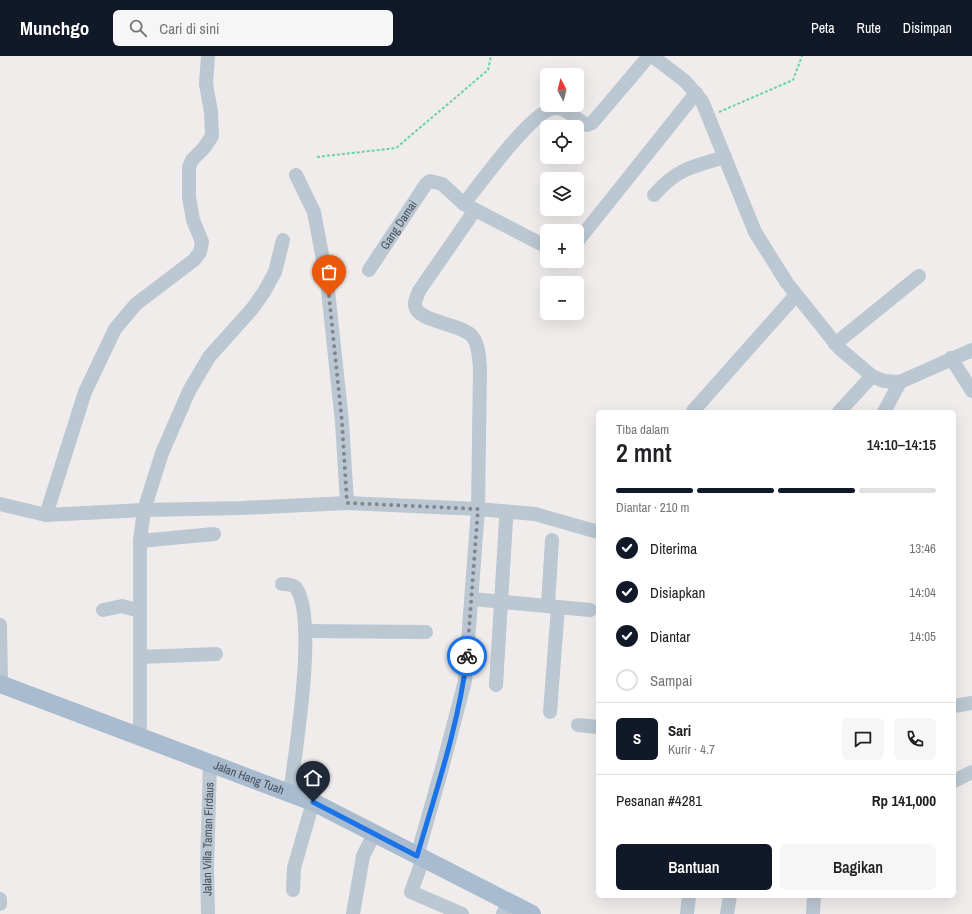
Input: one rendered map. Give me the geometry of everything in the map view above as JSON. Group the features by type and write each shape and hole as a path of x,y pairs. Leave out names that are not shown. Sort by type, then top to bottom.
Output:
{"main road":[{"name":"Jalan Hang Tuah","path":"1,684 313,802 420,858 506,908 532,914"}],"street":[{"path":"46,515 85,392 115,329 136,304 194,260 200,252 202,242 193,220 189,197 189,167 192,160 204,148 212,136 211,112 206,84 208,56"},
{"path":"462,914 411,892 465,680 478,509 480,368 477,345 473,336 462,328 424,317 416,312 414,304 419,291 469,207 528,124 547,110 554,108 562,108 587,125 592,123 649,56"},
{"path":"652,56 685,81 702,101 755,232 796,295 835,344 872,376 884,381 900,382 951,358 972,350"},
{"path":"584,233 696,93"},
{"path":"654,195 666,182 681,171 725,157"},
{"path":"296,176 314,212 328,281 342,422 347,503"},
{"name":"Gang Damai","path":"369,270 426,184 430,182 442,184 469,207"},
{"path":"469,207 540,243"},
{"path":"140,736 140,541 144,510 162,453 189,391 209,357 252,309 264,292 275,272 283,240"},
{"path":"835,344 919,276"},
{"path":"694,410 796,295"},
{"path":"951,358 972,390"},
{"path":"841,410 872,376"},
{"path":"885,410 900,382"},
{"path":"0,504 46,515 347,503 478,509 516,511 535,514 596,531"},
{"path":"496,685 506,520"},
{"path":"140,541 214,534"},
{"path":"550,712 553,606 552,540"},
{"path":"282,584 296,588 303,606 305,631 302,704 290,793"},
{"path":"472,599 590,610"},
{"path":"103,610 113,606 122,606 140,611"},
{"path":"0,625 1,684"},
{"path":"305,631 426,632"},
{"path":"140,657 216,654"},
{"path":"956,706 972,703"},
{"path":"578,724 596,727"},
{"name":"Jalan Villa Taman Firdaus","path":"208,914 207,868 210,763"},
{"path":"956,780 972,772"},
{"path":"292,890 294,868 313,802"},
{"path":"353,914 363,856 374,834"},
{"path":"687,914 689,898"},
{"path":"727,914 730,898"},
{"path":"813,914 814,898"},
{"path":"0,899 0,904"}],"path":[{"path":"317,157 396,148 488,70 491,56"},
{"path":"708,117 793,80 802,56"}],"way so far":[{"path":"329,296 342,422 347,503 478,509 467,656"}],"route":[{"path":"313,802 417,856 442,772 465,680 467,656"}]}
